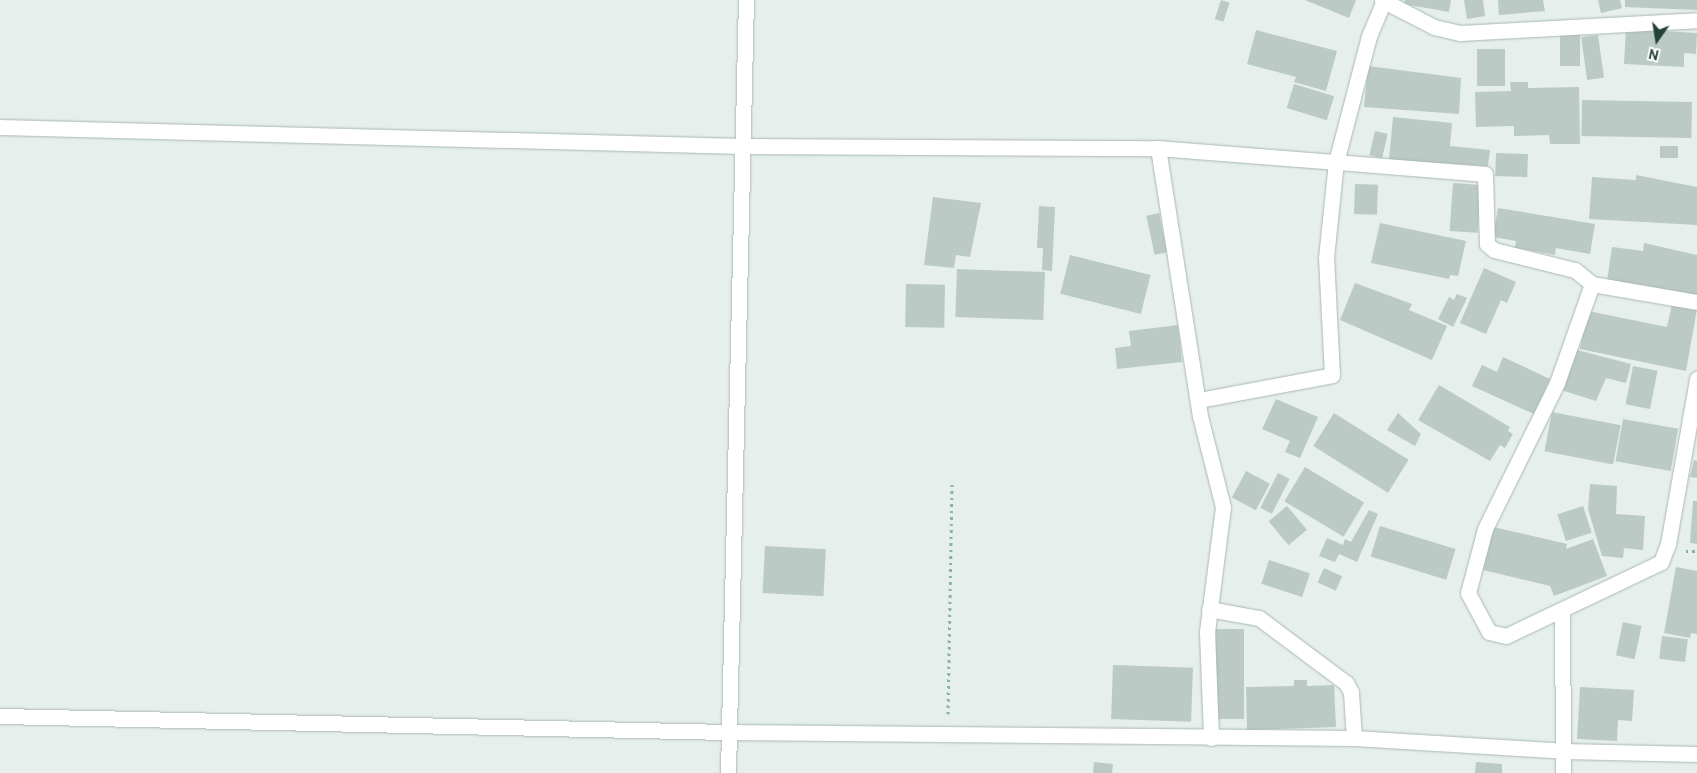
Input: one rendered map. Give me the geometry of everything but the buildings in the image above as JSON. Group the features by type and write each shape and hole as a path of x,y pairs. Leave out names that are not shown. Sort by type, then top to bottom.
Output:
{"street":[{"path":"728,773 746,0"},
{"path":"1199,400 1332,374 1326,258 1336,162 1369,36 1382,1 1434,27 1460,33 1697,20"},
{"path":"0,127 742,146 1158,148 1485,174 1487,244 1494,250 1575,270 1592,284 1697,302"},
{"path":"1158,148 1199,400 1223,507 1209,609 1211,738"},
{"path":"1592,284 1557,383 1485,529 1468,593 1489,632 1506,636 1562,612 1660,562 1668,544 1690,447 1697,379"},
{"path":"1209,609 1259,618 1346,683 1351,692 1354,738"},
{"path":"1562,612 1563,773"},
{"path":"0,716 729,732 1354,738 1564,751 1697,754"}],"path":[{"path":"948,735 952,484"}]}
